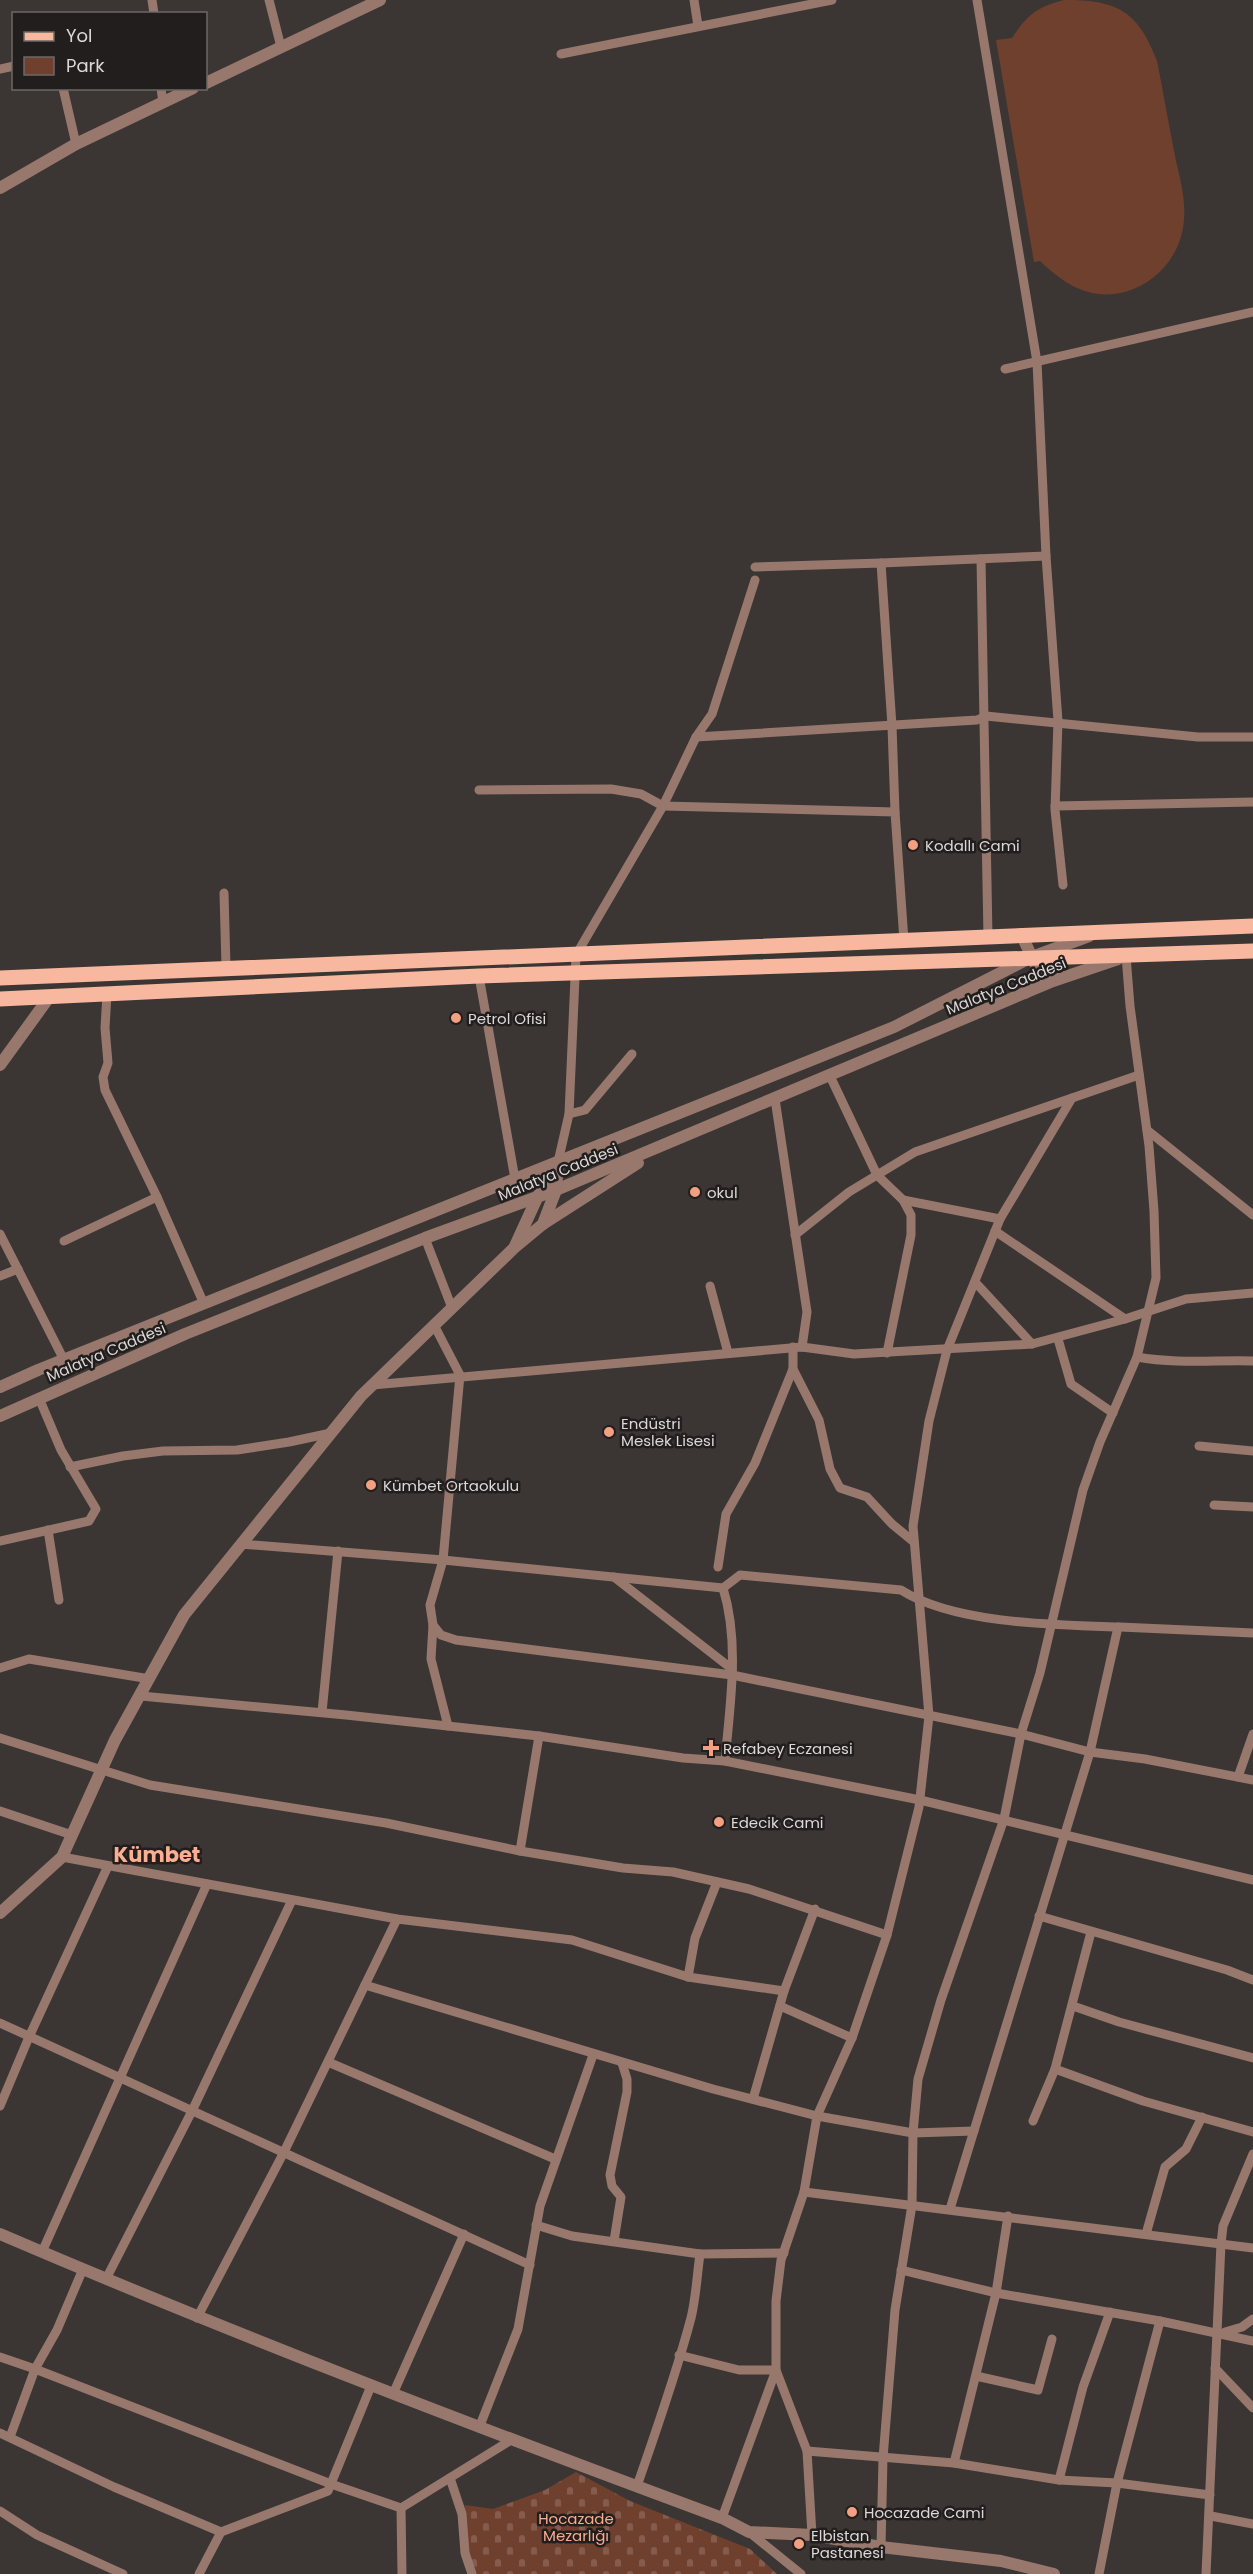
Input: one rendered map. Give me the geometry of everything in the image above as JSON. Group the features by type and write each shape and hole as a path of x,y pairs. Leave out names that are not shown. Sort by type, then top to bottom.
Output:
{"main road":[{"path":"0,978 1253,926"},
{"path":"0,999 479,976 1253,951"}],"street":[{"path":"268,0 281,47"},
{"path":"207,83 380,0"},
{"path":"694,0 698,26"},
{"path":"561,54 832,0"},
{"path":"976,0 1037,362 1046,556 1058,721 1055,806 1063,885"},
{"path":"63,90 76,144"},
{"path":"161,90 163,103"},
{"path":"0,188 76,144 189,90"},
{"path":"1005,369 1253,312"},
{"path":"755,567 1046,556"},
{"path":"981,559 986,716 988,937"},
{"path":"881,563 904,941"},
{"path":"543,1224 556,1190 558,1162 569,1114 576,955 663,806 696,737 712,714 756,580"},
{"path":"696,737 977,720 986,716 1058,721 1198,737 1253,737"},
{"path":"479,790 611,789 641,794 663,806 895,812"},
{"path":"1055,806 1253,802"},
{"path":"224,893 226,967"},
{"path":"0,1387 894,1027 1032,957 1099,933"},
{"path":"1022,936 1038,970 1025,993"},
{"path":"881,2547 883,2458 895,2310 912,2205 913,2133 918,2079 940,2000 1004,1820 1021,1734 1040,1673 1083,1490 1137,1357 1156,1278 1154,1211 1147,1130 1126,956"},
{"name":"Malatya Caddesi","path":"0,1416 185,1334 425,1238 537,1198 1025,993 1126,956"},
{"path":"479,976 515,1179"},
{"path":"107,994 105,1028 108,1063 103,1077 105,1090 157,1197 204,1304"},
{"path":"0,1065 50,996"},
{"path":"569,1114 585,1110 632,1054"},
{"path":"830,1076 877,1175 903,1200 911,1215 911,1235 887,1353"},
{"path":"795,1235 849,1192 915,1152 1139,1076"},
{"path":"722,2518 776,2370 776,2301 784,2253 804,2192 817,2116 852,2038 887,1935 920,1800 929,1716 913,1526 929,1421 947,1350 1000,1219 1072,1098"},
{"path":"718,1567 726,1514 756,1463 793,1369 807,1312 775,1099"},
{"path":"1147,1130 1253,1215"},
{"path":"0,1913 62,1857 115,1740 184,1615 372,1385 514,1248 543,1224 593,1190 673,1142"},
{"path":"514,1248 537,1198 558,1162"},
{"path":"64,1241 157,1197"},
{"path":"903,1200 1000,1219"},
{"path":"995,1231 1125,1319"},
{"path":"0,1233 63,1360"},
{"path":"425,1238 452,1308"},
{"path":"0,1276 18,1269"},
{"path":"975,1282 1032,1344"},
{"path":"710,1286 728,1353"},
{"path":"372,1385 797,1347 854,1354 1032,1344 1058,1339 1148,1313 1186,1299 1253,1293"},
{"path":"434,1325 460,1376 442,1560 430,1605 433,1625 431,1659 448,1726"},
{"path":"1058,1339 1071,1384 1113,1413"},
{"path":"1137,1357 1168,1363 1205,1360 1253,1361"},
{"path":"793,1369 819,1419 830,1470 840,1488 867,1497 892,1524 914,1542"},
{"path":"0,1541 89,1521 96,1509 70,1467 39,1398"},
{"path":"70,1467 123,1456 164,1451 237,1450 331,1433"},
{"path":"1199,1446 1253,1451"},
{"path":"1214,1505 1253,1507"},
{"path":"48,1530 59,1600"},
{"path":"240,1544 442,1560 723,1588 740,1575 901,1590 918,1601 952,1611 1051,1625 1253,1633"},
{"path":"322,1713 338,1551"},
{"path":"614,1577 732,1672"},
{"path":"723,1588 730,1610 732,1672 725,1761"},
{"path":"433,1625 441,1635 456,1640 732,1672 1021,1734 1090,1752 1145,1759 1253,1780"},
{"path":"950,2209 1090,1752 1118,1627"},
{"path":"0,1668 29,1659 150,1679"},
{"path":"141,1696 539,1736 683,1758 725,1761 920,1800 1253,1880"},
{"path":"1238,1777 1253,1734"},
{"path":"520,1851 539,1736"},
{"path":"0,1738 150,1785 386,1823 520,1851 623,1868 673,1872 749,1889 815,1909 887,1935"},
{"path":"0,1811 72,1836"},
{"path":"62,1857 397,1919 572,1940 688,1977 784,1991"},
{"path":"0,2106 29,2037 108,1866"},
{"path":"688,1977 695,1938 717,1882"},
{"path":"42,2252 118,2078 207,1884"},
{"path":"106,2279 192,2111 292,1900"},
{"path":"753,2099 784,1991 815,1909"},
{"path":"1039,1916 1227,1970 1253,1980"},
{"path":"197,2318 284,2152 397,1919"},
{"path":"1033,2121 1055,2069 1091,1932"},
{"path":"365,1985 593,2055 817,2116 913,2133 974,2131"},
{"path":"780,2006 852,2038"},
{"path":"1073,2006 1119,2022 1253,2058"},
{"path":"0,2023 530,2265"},
{"path":"480,2428 518,2329 536,2225 555,2159 593,2055"},
{"path":"328,2062 555,2159"},
{"path":"614,2241 621,2197 612,2186 610,2175 627,2092 627,2079 622,2063"},
{"path":"1055,2069 1143,2101 1253,2132"},
{"path":"1146,2234 1165,2167 1186,2149 1202,2117"},
{"path":"1206,2574 1211,2516 1215,2368 1223,2226 1253,2154"},
{"path":"804,2192 1253,2248"},
{"path":"954,2463 996,2293 1008,2216"},
{"path":"536,2225 572,2236 700,2254 784,2253"},
{"path":"0,2234 197,2318 511,2440 722,2518 749,2532 801,2574"},
{"path":"393,2394 464,2235"},
{"path":"637,2486 675,2378 679,2355 691,2317 700,2254"},
{"path":"83,2269 57,2330 35,2368 5,2435 114,2487 221,2532"},
{"path":"901,2270 996,2293 1160,2321 1253,2341"},
{"path":"1059,2480 1083,2387 1110,2313"},
{"path":"1217,2333 1232,2332 1253,2319"},
{"path":"1099,2574 1117,2483 1160,2321"},
{"path":"976,2376 1038,2390 1052,2339"},
{"path":"679,2355 739,2370 776,2370"},
{"path":"0,2357 35,2368 331,2484 401,2508"},
{"path":"1215,2368 1252,2406"},
{"path":"776,2370 807,2451 812,2535"},
{"path":"199,2574 221,2532 328,2491 371,2385"},
{"path":"401,2508 511,2440"},
{"path":"807,2451 954,2463 1059,2480 1117,2483 1210,2495"},
{"path":"450,2478 462,2514 465,2553 472,2574"},
{"path":"401,2508 402,2574"},
{"path":"0,2511 38,2535 123,2574"},
{"path":"1211,2516 1253,2524"},
{"path":"749,2532 812,2535 881,2547 1001,2561 1054,2574"}],"green space":[{"path":"1064,0 1098,2 1123,11 1142,30 1157,61 1183,193 1184,219 1179,243 1166,264 1148,281 1125,292 1100,294 1089,292 1058,277 1040,261 1034,262 996,40 1012,38 1033,13"},
{"name":"Hocazade Mezarlığı","path":"576,2472 630,2501 750,2549 777,2574 472,2574 461,2544 465,2505 493,2509 545,2490"}],"place":[{"name":"Kodallı Cami","path":"913,845"},
{"name":"Petrol Ofisi","path":"456,1018"},
{"name":"okul","path":"695,1192"},
{"name":"Endüstri Meslek Lisesi","path":"609,1432"},
{"name":"Kümbet Ortaokulu","path":"371,1485"},
{"name":"Refabey Eczanesi","path":"711,1748"},
{"name":"Edecik Cami","path":"719,1822"},
{"name":"Hocazade Cami","path":"852,2512"},
{"name":"Elbistan Pastanesi","path":"799,2544"}],"district":[{"name":"Kümbet","path":"157,1854"}]}
